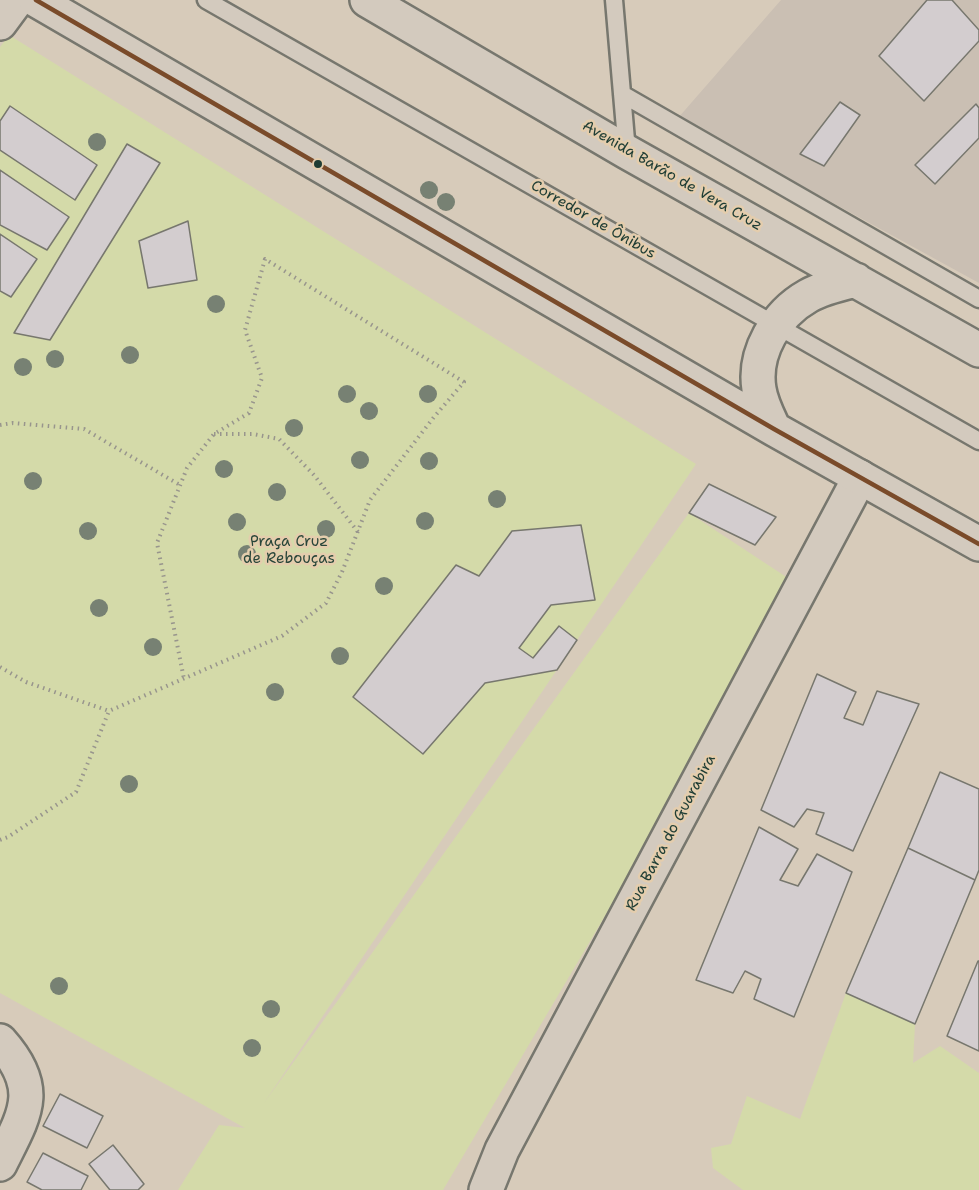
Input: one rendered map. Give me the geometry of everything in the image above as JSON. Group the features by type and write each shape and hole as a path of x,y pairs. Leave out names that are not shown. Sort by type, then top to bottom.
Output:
{"main road":[{"path":"0,23 17,0"},
{"path":"36,0 774,429 979,544"},
{"name":"Avenida Barão de Vera Cruz","path":"367,0 627,152 979,350"},
{"path":"774,429 759,390 758,366 775,324 807,297 830,287 856,280"},
{"name":"Rua Barra do Guarabira","path":"486,1190 502,1150 860,477"},
{"path":"0,1041 23,1072 27,1100 21,1122 0,1164"}],"lane":[{"name":"Corredor de Ônibus","path":"206,0 979,441"},
{"path":"614,0 627,152"},
{"path":"622,94 979,299"}],"path":[{"path":"0,667 26,682 109,711 184,679 282,636 326,603 342,572 370,500 464,382 265,259 245,330 262,378 249,414 214,434 187,468 158,543 184,679"},
{"path":"0,425 13,423 84,429 180,485"},
{"path":"214,434 253,434 279,439 314,475 358,532"},
{"path":"0,840 76,792 109,711"}],"shaded area":[{"path":"781,0 979,0 979,283 678,118"}],"green space":[{"name":"Praça Cruz de Rebouças","path":"9,35 696,464 264,1103 689,513 800,586 443,1190 178,1190 219,1125 245,1128 0,993 0,47"},
{"path":"846,993 915,1024 913,1063 940,1046 979,1073 979,1190 743,1190 713,1168 711,1148 731,1144 747,1096 800,1119"}],"building":[{"path":"927,0 952,0 979,30 979,41 924,101 879,56"},
{"path":"840,102 860,115 824,166 800,154"},
{"path":"976,104 979,108 979,138 935,184 915,165"},
{"path":"10,106 97,165 75,200 0,150 0,121"},
{"path":"127,144 160,163 50,340 14,333"},
{"path":"0,170 69,217 47,250 0,225"},
{"path":"188,221 197,280 148,288 139,241"},
{"path":"0,234 37,259 11,297 0,291"},
{"path":"709,484 776,517 755,545 689,513"},
{"path":"581,525 595,600 551,605 519,648 533,658 559,626 577,640 557,670 485,683 423,754 353,697 456,565 479,576 512,531"},
{"path":"817,674 856,692 844,718 863,725 877,691 919,704 853,851 816,834 824,813 807,809 794,827 761,810"},
{"path":"940,772 979,789 979,870 975,880 908,848"},
{"path":"759,827 798,849 780,880 798,886 817,854 852,872 794,1017 754,999 761,979 745,971 733,993 696,980"},
{"path":"908,848 975,880 915,1024 846,993"},
{"path":"979,961 979,1051 947,1036"},
{"path":"60,1094 103,1116 87,1148 43,1126"},
{"path":"113,1145 144,1184 138,1190 110,1190 89,1164"},
{"path":"43,1153 88,1176 81,1190 42,1190 27,1182"}],"transit line":[{"path":"36,0 774,429 979,544"}]}
